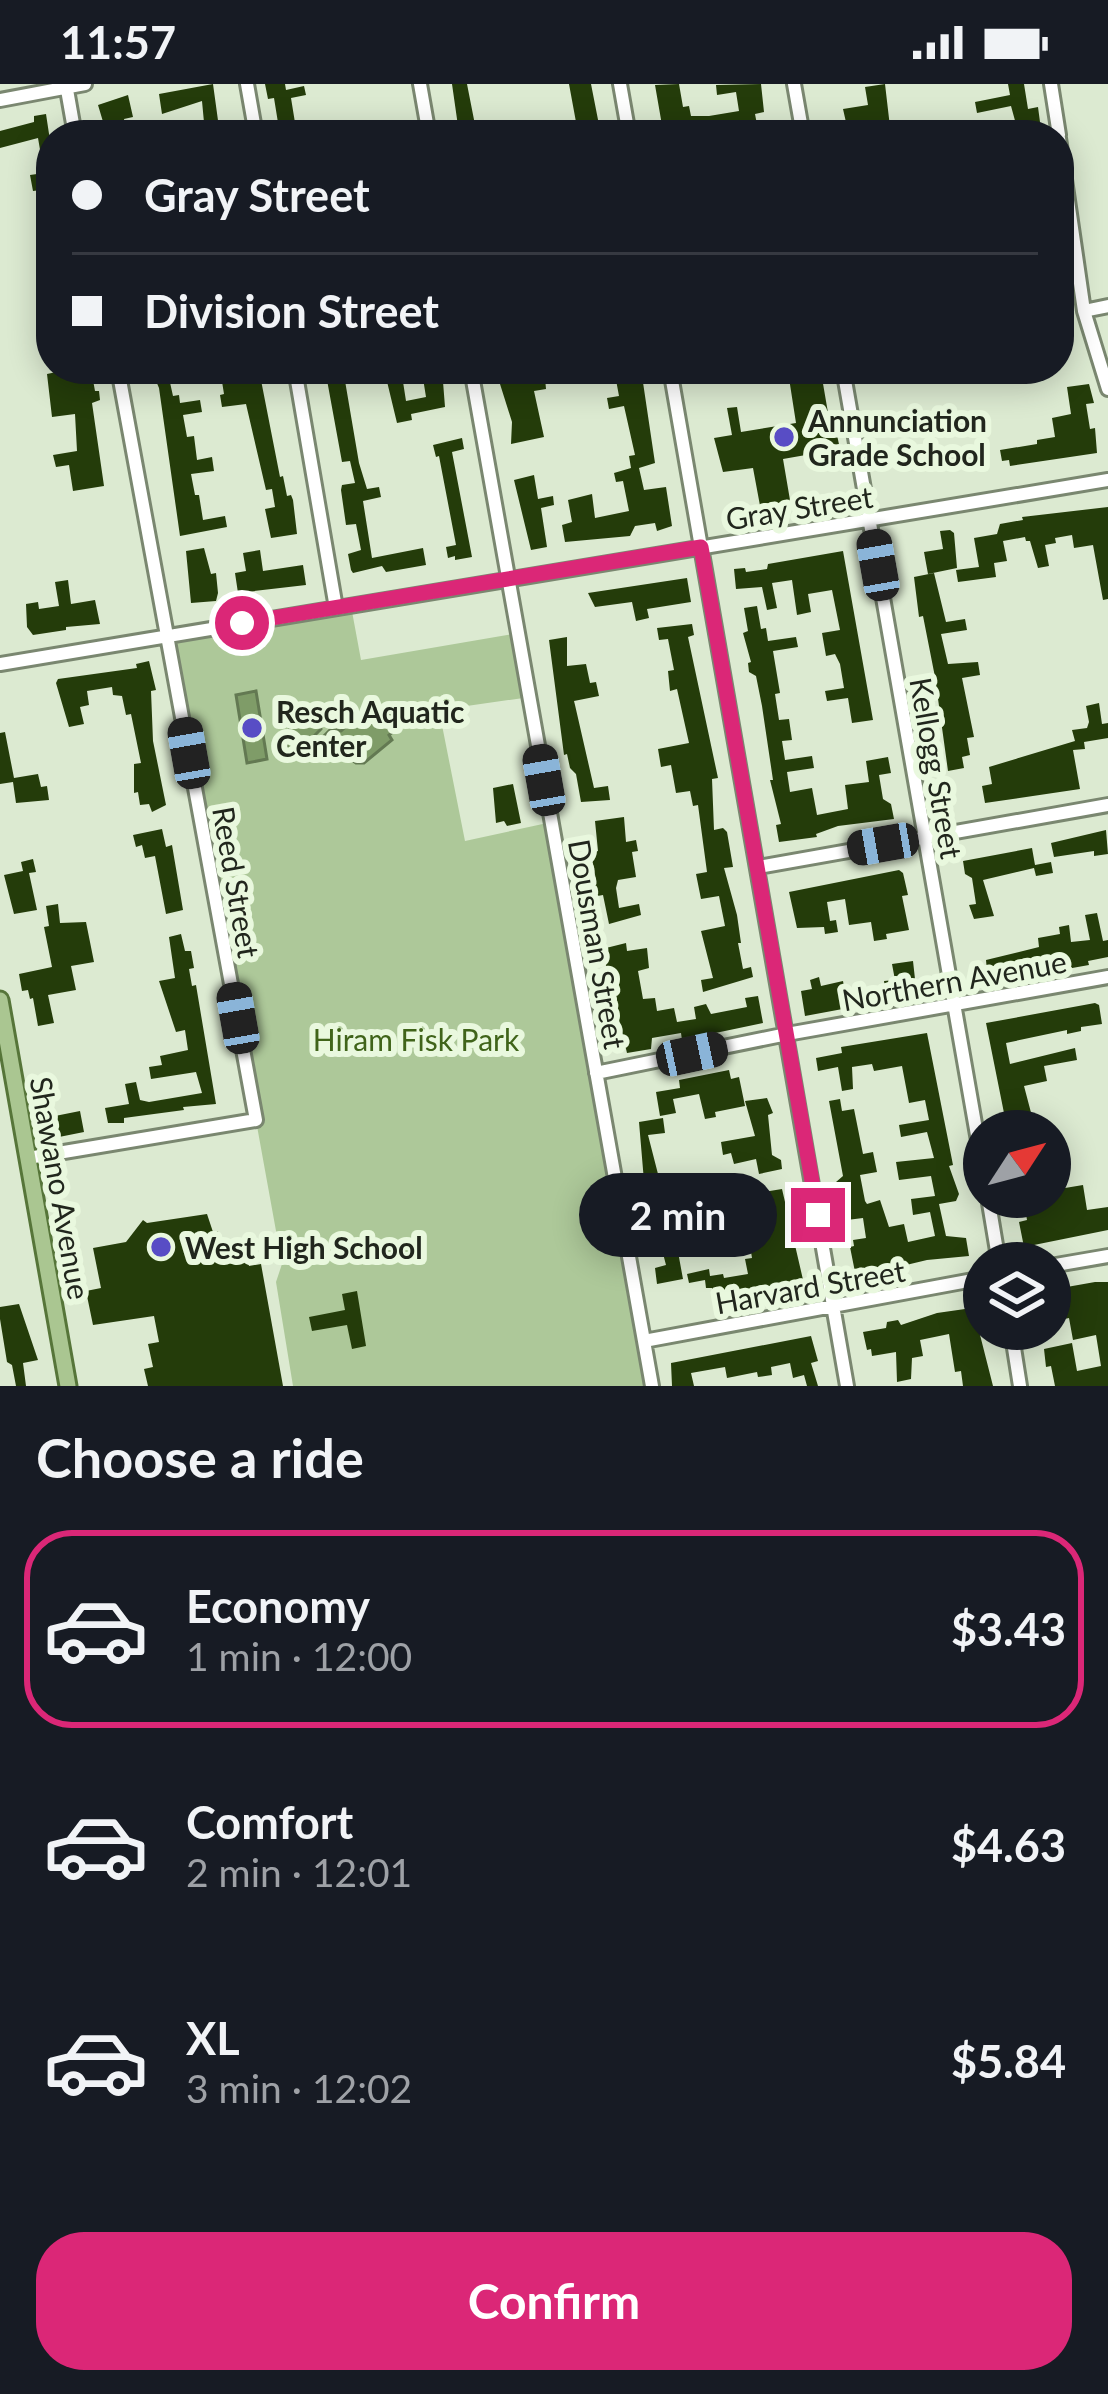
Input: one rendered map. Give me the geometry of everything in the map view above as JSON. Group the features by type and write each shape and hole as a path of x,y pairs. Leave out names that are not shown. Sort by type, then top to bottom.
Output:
{"main road":[{"name":"Shawano Avenue","path":"0,1000 68,1386"}],"street":[{"path":"0,100 85,84"},
{"path":"247,84 253,120"},
{"path":"420,84 426,120"},
{"path":"620,84 626,120"},
{"path":"794,84 800,120"},
{"path":"1051,84 1057,120"},
{"path":"66,86 72,120"},
{"path":"1074,241 1084,311 1108,389"},
{"path":"1084,311 1108,306"},
{"name":"Reed Street","path":"28,1158 256,1120 121,384"},
{"path":"298,384 336,608"},
{"name":"Dousman Street","path":"474,384 652,1386"},
{"path":"673,384 847,1386"},
{"name":"Kellogg Street","path":"846,384 973,1110"},
{"name":"Gray Street","path":"0,664 1108,480"},
{"path":"758,867 1108,805"},
{"name":"Northern Avenue","path":"596,1073 1108,977"},
{"path":"1071,1262 1108,1256"},
{"name":"Harvard Street","path":"644,1341 963,1282"},
{"path":"1014,1350 1020,1386"}],"green space":[{"name":"Hiram Fisk Park","path":"351,606 361,660 519,633 530,697 439,710 465,841 552,822 652,1386 293,1386 276,1282 282,1264 168,635"}],"shaded area":[{"name":"Resch Aquatic Center","path":"256,691 267,759 247,763 236,695"},
{"path":"318,705 321,729 312,738 315,745 331,729 341,731 366,709 378,723 395,709 405,722 364,763 339,751 289,760 291,726 301,713"}],"building":[{"path":"213,84 218,120 204,120 202,101 162,114 159,94"},
{"path":"265,84 285,84 286,90 304,86 306,95 291,98 295,120 278,120 274,98 268,99"},
{"path":"452,84 467,84 474,120 457,120"},
{"path":"569,84 591,84 598,120 576,120"},
{"path":"679,84 683,107 689,106 691,116 709,116 739,111 736,92 717,95 716,85 761,84 764,112 755,114 756,120 661,120 655,85"},
{"path":"885,84 889,120 846,120 843,109 868,105 865,87"},
{"path":"1008,84 1024,84 1028,109 1038,107 1040,120 1015,120 1011,106 977,113 975,102 1010,95"},
{"path":"128,95 133,117 102,120 98,105"},
{"path":"46,114 47,120 36,120 36,139 0,148 0,131 34,122 34,116"},
{"path":"48,384 94,384 100,400 92,403 104,486 73,491 69,465 56,467 53,455 77,451 75,414 52,417"},
{"path":"157,384 170,384 180,403 200,400 202,412 183,415 187,437 194,436 197,460 212,457 214,471 191,474 195,495 199,495 203,520 225,516 227,527 180,536"},
{"path":"222,384 262,384 280,477 293,500 297,534 271,538 265,509 275,507 272,489 266,490 246,404 222,407 220,395 224,394"},
{"path":"328,384 346,384 367,489 379,487 381,497 363,501 372,558 423,548 426,565 386,572 382,566 353,573 348,554 361,550 356,524 346,525 341,490 342,485 355,483 350,461 342,462"},
{"path":"388,384 403,384 406,401 426,397 424,384 443,384 445,407 411,414 412,420 397,423"},
{"path":"500,384 546,384 546,389 534,391 544,437 511,444 512,422"},
{"path":"617,384 643,384 655,463 639,468 644,490 666,487 672,526 657,531 655,523 635,526 630,536 565,542 562,525 572,522 568,500 592,494 595,518 629,511 623,481 616,482 614,473 631,468 629,456 635,455 624,406 609,409 607,398 619,396"},
{"path":"790,384 823,384 832,436 837,435 840,449 783,459 791,506 761,511 753,468 723,472 714,438 732,435 727,408 737,407 741,432 796,423"},
{"path":"1089,384 1094,403 1086,404 1097,453 1010,466 1009,460 1002,461 1000,450 1055,437 1052,418 1071,414 1067,387"},
{"path":"462,438 464,449 452,452 472,557 455,560 455,556 448,558 446,547 456,545 433,445"},
{"path":"534,475 538,499 553,496 554,505 541,508 547,547 531,550 514,480"},
{"path":"1108,507 1108,599 1103,600 1093,545 1074,548 1072,535 1045,545 1049,566 1038,568 1025,537 1003,541 1007,561 994,563 996,577 958,582 956,570 979,567 974,538 997,534 1000,524"},
{"path":"950,530 957,568 928,574 924,552 943,549 940,531"},
{"path":"204,548 211,574 216,573 218,593 216,601 191,603 186,551"},
{"path":"260,550 263,571 303,565 306,585 238,593 235,573 246,571 243,553"},
{"path":"843,551 873,720 852,723 848,698 827,701 825,691 844,688 840,664 835,654 826,656 822,633 840,630 832,590 808,594 811,612 797,615 792,580 772,583 777,608 767,610 762,587 736,589 734,569 767,569 768,564"},
{"path":"934,573 946,622 965,619 967,630 941,634 948,664 978,662 980,675 962,678 974,737 967,738 970,755 962,757 964,768 948,771 914,577"},
{"path":"687,578 691,602 647,609 649,618 636,621 632,602 595,607 588,593"},
{"path":"68,580 71,604 95,600 100,624 33,635 27,627 26,604 38,602 39,609 59,606 55,582"},
{"path":"757,606 768,641 796,637 798,647 773,651 779,720 789,719 792,740 782,741 785,760 812,756 814,768 787,772 790,792 812,788 817,815 848,809 845,785 869,782 866,761 888,757 891,773 879,775 883,799 891,804 894,819 838,826 817,837 779,842 776,825 781,824 770,780 762,706 756,676 749,672 743,633 748,631 744,608"},
{"path":"692,624 694,635 688,637 718,778 712,779 714,830 727,832 733,867 724,868 737,915 743,969 751,967 753,977 703,992 701,980 713,978 701,931 725,926 719,896 701,899 696,874 707,872 698,805 693,806 690,791 676,793 671,765 661,767 658,749 689,743 677,689 670,691 668,671 674,670 668,639 659,640 657,628"},
{"path":"567,637 567,666 586,664 590,683 596,682 599,696 574,701 594,788 608,786 610,800 581,802 576,774 564,755 549,640"},
{"path":"149,661 156,690 151,691 153,741 166,805 152,812 149,804 140,805 138,792 134,793 134,764 141,763 131,714 126,715 122,696 113,695 112,687 87,691 89,705 80,707 84,724 69,727 56,683 137,668 136,664"},
{"path":"1099,703 1102,724 1108,723 1108,738 1084,742 1085,749 1073,750 1080,789 985,803 982,786 992,784 989,767 1075,741 1072,730 1087,728 1089,722 1086,706"},
{"path":"5,732 14,778 38,774 41,787 47,786 49,800 16,803 13,782 0,784 0,733"},
{"path":"513,784 521,823 496,823 493,788"},
{"path":"624,817 626,842 636,840 638,851 632,852 636,877 618,880 619,908 639,904 641,915 609,924 603,895 592,897 590,881 596,880 591,853 598,851 595,821"},
{"path":"162,829 166,847 172,845 183,910 166,914 155,856 145,858 133,835"},
{"path":"1106,830 1108,854 1094,856 1094,851 1054,857 1051,843"},
{"path":"1032,848 1035,865 1051,862 1053,873 1036,876 1034,868 983,880 994,916 974,919 969,905 976,904 972,878 965,874 963,861"},
{"path":"33,859 36,872 29,873 37,910 14,914 4,875 23,871 21,862"},
{"path":"899,870 908,895 902,896 909,930 874,941 871,922 849,925 845,899 827,902 830,921 836,920 838,932 825,934 824,927 797,928 789,892"},
{"path":"58,904 60,923 86,922 94,962 71,966 76,990 48,995 54,1023 38,1026 33,998 28,990 22,991 19,974 52,967 44,927 49,926 46,906"},
{"path":"1097,913 1103,941 1108,940 1108,957 1088,961 1089,965 988,983 986,960 1039,947 1038,938 1060,934 1059,927 1069,925 1071,942 1090,940 1085,915"},
{"path":"181,934 185,951 191,951 194,968 189,969 192,986 196,985 216,1104 108,1123 105,1108 129,1104 125,1084 136,1082 140,1100 149,1102 202,1093 196,1072 151,1079 149,1067 162,1065 160,1056 188,1050 185,1030 176,1032 159,981 175,978 169,937"},
{"path":"626,943 627,951 647,948 649,968 638,971 643,999 655,998 657,1011 674,1008 677,1022 696,1019 694,1007 706,1004 711,1014 747,1007 745,998 758,996 763,1023 682,1040 681,1033 652,1038 651,1049 627,1053 602,949"},
{"path":"913,961 915,979 926,984 927,993 887,1001 884,981 895,980 892,964"},
{"path":"819,977 821,986 843,981 848,1008 805,1016 801,991 812,989 810,980"},
{"path":"1095,1003 1102,1024 1006,1043 1010,1064 1075,1048 1077,1060 1044,1066 1047,1081 1024,1086 1030,1110 1003,1110 986,1023"},
{"path":"927,1033 953,1165 949,1166 959,1194 956,1201 939,1204 946,1236 966,1238 963,1257 856,1277 850,1247 853,1240 866,1238 863,1218 847,1220 843,1192 838,1193 836,1182 843,1176 829,1101 840,1099 842,1111 854,1109 863,1154 873,1152 877,1172 860,1175 865,1201 880,1200 889,1227 904,1224 908,1242 935,1236 930,1212 913,1215 911,1199 935,1196 931,1176 899,1180 896,1162 934,1158 927,1132 901,1137 899,1125 929,1120 925,1100 909,1103 902,1066 874,1071 872,1064 852,1067 853,1089 842,1091 838,1067 818,1071 816,1058 842,1053 841,1047"},
{"path":"729,1070 731,1079 739,1077 745,1106 705,1119 699,1094 673,1099 676,1113 660,1116 656,1092 680,1088 679,1080"},
{"path":"767,1098 773,1113 768,1115 772,1155 781,1160 782,1169 759,1174 756,1159 734,1164 731,1153 723,1155 721,1142 755,1136 745,1101"},
{"path":"80,1111 84,1132 44,1140 40,1119"},
{"path":"663,1118 665,1133 648,1135 658,1174 668,1173 671,1189 645,1193 639,1122"},
{"path":"1083,1185 1087,1210 1108,1207 1108,1230 1049,1242 1023,1242 1019,1222 1071,1218 1071,1187"},
{"path":"782,1189 804,1284 715,1304 705,1280 689,1283 687,1274 709,1269 710,1276 723,1274 724,1278 748,1274 745,1259 752,1258 748,1233 769,1229 757,1193"},
{"path":"719,1196 720,1207 692,1212 697,1236 686,1238 681,1218 659,1222 656,1209"},
{"path":"207,1214 213,1232 218,1231 223,1254 245,1250 249,1266 261,1264 283,1386 148,1386 144,1369 153,1367 148,1344 159,1342 154,1316 93,1325 86,1291 101,1288 93,1248 126,1242 143,1220"},
{"path":"685,1236 688,1250 678,1252 683,1279 657,1284 655,1268 666,1265 660,1242"},
{"path":"1108,1282 1108,1386 1055,1386 1051,1366 1046,1367 1044,1350 1071,1350 1072,1343 1077,1371 1101,1366 1096,1335 1073,1340 1071,1286"},
{"path":"357,1291 366,1346 352,1349 347,1325 312,1331 309,1317 345,1310 342,1294"},
{"path":"19,1304 38,1360 23,1363 26,1386 16,1386 0,1319 0,1307"},
{"path":"963,1309 963,1350 984,1350 993,1386 963,1386 961,1371 955,1372 949,1334 920,1340 923,1356 912,1358 911,1379 897,1382 896,1352 872,1356 871,1349 867,1350 863,1332 886,1328 887,1322 898,1320 901,1325"},
{"path":"811,1336 818,1361 811,1363 818,1386 807,1386 804,1375 793,1378 790,1363 771,1367 772,1375 758,1377 757,1372 727,1378 725,1367 691,1373 694,1386 672,1386 671,1363"}],"place":[{"name":"Annunciation Grade School","path":"784,437"},
{"name":"Resch Aquatic Center","path":"252,728"},
{"name":"West High School","path":"161,1247"}],"route":[{"path":"242,623 701,547 818,1215"}]}
